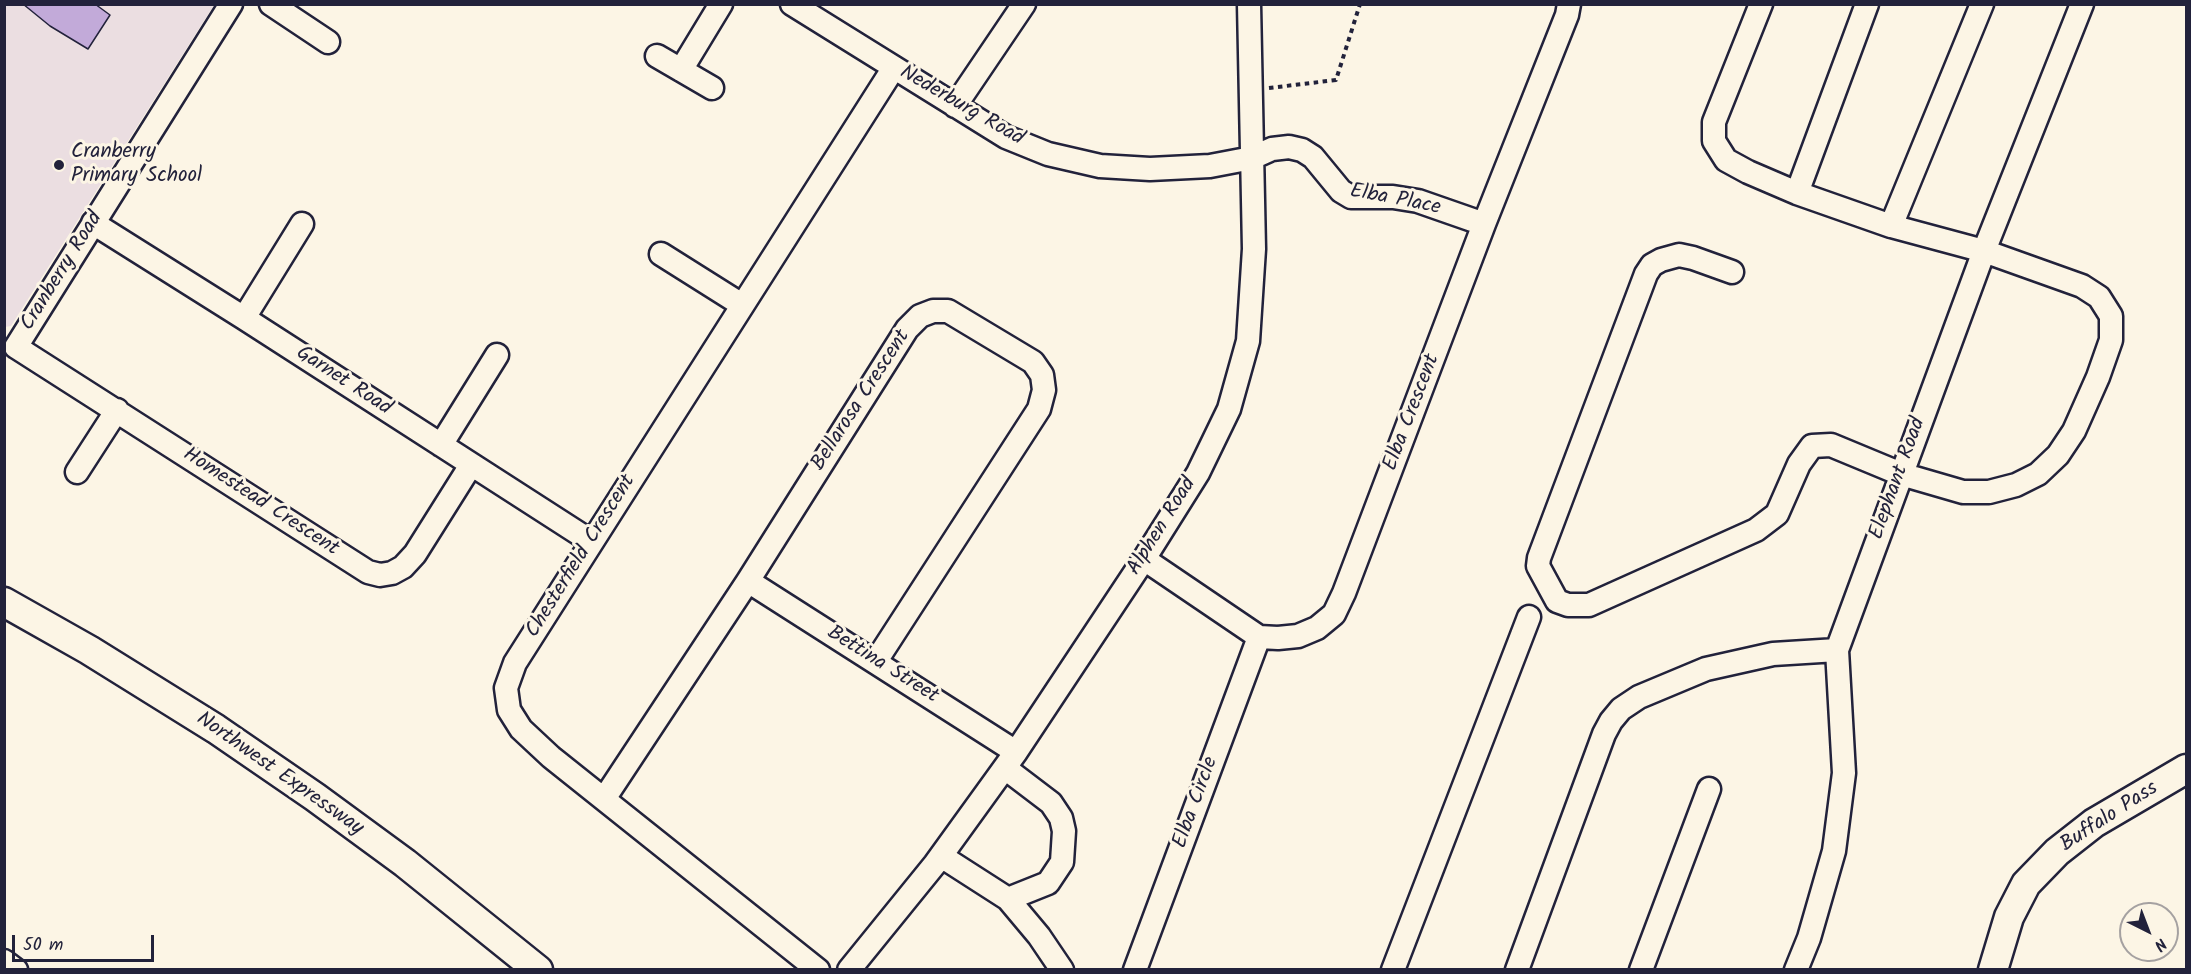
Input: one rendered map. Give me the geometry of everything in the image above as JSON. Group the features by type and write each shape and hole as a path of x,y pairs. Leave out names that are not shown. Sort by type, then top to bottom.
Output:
{"main road":[{"name":"Northwest Expressway","path":"4,602 89,650 216,729 315,797 405,863 538,969"},
{"name":"Northwest Expressway","path":"4,623 176,722 283,793 392,876 507,969"},
{"name":"Buffalo Pass","path":"1993,969 2009,917 2026,884 2057,852 2094,823 2187,770"}],"street":[{"name":"Cranberry Road","path":"10,347 93,223 231,4"},
{"path":"271,4 328,42"},
{"path":"681,70 721,4"},
{"name":"Nederburg Road","path":"792,4 893,69 1016,142 1048,154 1100,165 1150,169 1210,166 1252,158"},
{"path":"955,106 1024,4"},
{"name":"Alphen Road","path":"849,969 941,856 1010,760 1144,559 1203,465 1229,409 1248,341 1254,249 1249,4"},
{"name":"Elba Crescent","path":"1259,637 1298,636 1317,628 1334,614 1567,15 1569,4"},
{"path":"1732,272 1680,255 1652,265 1646,274 1539,558 1539,566 1557,601 1568,605 1589,605 1756,530 1777,514 1799,464 1812,446 1831,445 1901,474 1963,492 1989,492 2016,485 2038,474 2058,455 2074,431 2098,377 2111,340 2111,316 2099,297 2082,286 1984,251 1891,226 1797,193 1726,160 1714,141 1714,122 1761,4"},
{"path":"1797,193 1867,4"},
{"path":"1891,226 1982,4"},
{"name":"Elephant Road","path":"1796,969 1809,938 1834,851 1844,773 1837,650 1984,251 2082,4"},
{"path":"657,56 712,88"},
{"name":"Chesterfield Crescent","path":"818,969 551,757 520,729 509,710 506,688 516,663 893,69"},
{"name":"Elba Place","path":"1252,158 1272,148 1289,147 1302,150 1313,157 1341,191 1351,197 1393,197 1418,201 1484,225"},
{"name":"Garnet Road","path":"93,223 592,543"},
{"path":"244,318 302,224"},
{"path":"662,254 742,305"},
{"name":"Bellarosa Crescent","path":"604,800 748,581 907,329 920,316 933,310 948,311 1033,362 1042,375 1044,390 1039,409 876,661"},
{"name":"Homestead Crescent","path":"10,347 117,410 368,572 381,575 392,573 403,567 415,554 471,465"},
{"path":"441,445 497,355"},
{"path":"77,472 117,410"},
{"path":"1144,559 1259,637"},
{"name":"Bettina Street","path":"748,581 876,661 1010,760 1052,803 1061,818 1064,831 1062,862 1048,883 1008,899"},
{"path":"1393,969 1528,617"},
{"name":"Elba Circle","path":"1142,967 1259,637"},
{"path":"1517,969 1604,734 1621,709 1639,697 1706,669 1773,654 1837,650"},
{"path":"1641,969 1709,789"},
{"path":"941,856 1008,899 1039,936 1062,969"},
{"path":"4,960 16,969"}],"path":[{"path":"1252,90 1336,80 1360,4"}],"shaded area":[{"name":"Cranberry Primary School","path":"4,5 214,5 11,326 5,327"}],"building":[{"path":"23,4 95,4 110,15 88,49 50,26"}],"place":[{"name":"Cranberry Primary School","path":"59,165"}]}
